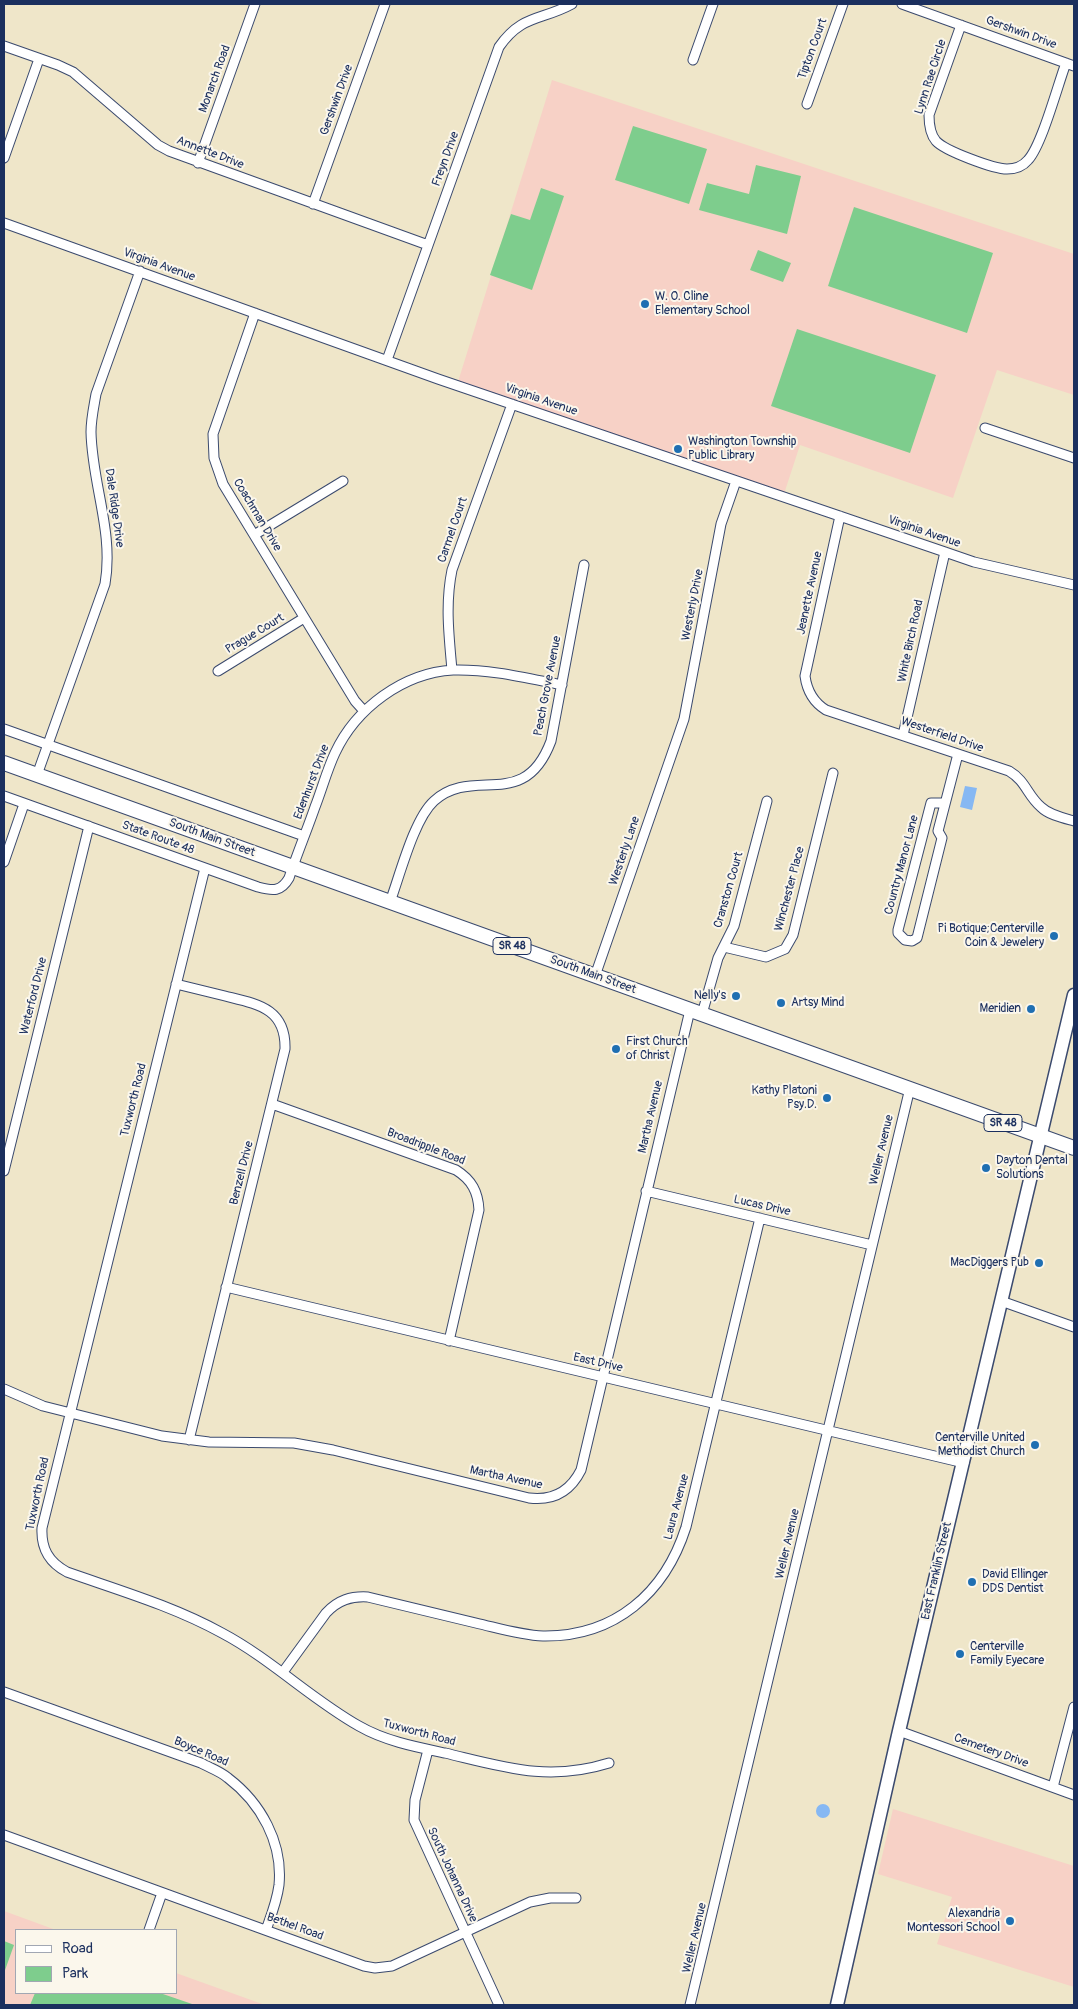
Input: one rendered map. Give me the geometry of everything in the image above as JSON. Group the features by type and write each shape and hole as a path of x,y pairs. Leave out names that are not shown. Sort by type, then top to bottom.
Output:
{"main road":[{"name":"South Main Street","path":"4,763 910,1088 1041,1137"},
{"name":"SR 48","path":"1041,1137 1074,1148"}],"street":[{"name":"Monarch Road","path":"198,163 255,4"},
{"name":"Gershwin Drive","path":"313,204 386,4"},
{"name":"Freyn Drive","path":"387,360 499,47 518,26 572,4"},
{"path":"693,60 713,4"},
{"name":"Tipton Court","path":"807,104 843,4"},
{"name":"Gershwin Drive","path":"902,4 1070,64"},
{"name":"Lynn Rae Circle","path":"961,25 929,115 930,130 937,142 955,153 1002,168 1016,168 1027,161 1038,144 1070,64"},
{"name":"Annette Drive","path":"4,46 73,72 158,144 169,151 428,245"},
{"path":"4,158 39,58"},
{"name":"Virginia Avenue","path":"4,223 512,404 974,562 1074,585"},
{"name":"Dale Ridge Drive","path":"37,775 105,584 108,553 92,442 93,411 96,394 140,271"},
{"name":"Coachman Drive","path":"255,313 218,416 212,444 216,469 223,484 304,618 355,701 364,711"},
{"name":"Carmel Court","path":"452,670 448,617 449,584 452,570 512,404"},
{"path":"985,428 1074,458"},
{"name":"Westerly Drive","path":"679,735 721,524 736,480"},
{"path":"254,535 343,481"},
{"name":"Jeanette Avenue","path":"805,676 840,516"},
{"name":"White Birch Road","path":"902,735 945,552"},
{"name":"Peach Grove Avenue","path":"390,902 419,822 432,802 449,790 459,787 471,785 495,786 517,780 527,776 541,762 551,741 584,565"},
{"name":"Prague Court","path":"218,671 304,618"},
{"name":"Edenhurst Drive","path":"293,867 335,754 344,737 364,711 390,691 407,682 452,670 484,671 562,685"},
{"name":"Westerfield Drive","path":"805,676 810,693 820,706 826,710 1009,771 1024,782 1034,801 1047,812 1074,821"},
{"path":"4,729 304,836"},
{"name":"Westerly Lane","path":"595,976 679,735"},
{"name":"Country Manor Lane","path":"945,803 931,804 898,930 898,933 905,940 912,941 917,938 942,838 938,830 958,754"},
{"name":"Winchester Place","path":"724,947 766,957 784,949 789,942 793,935 833,773"},
{"name":"State Route 48","path":"4,796 272,890 281,888 286,883 293,867"},
{"name":"Cranston Court","path":"696,1012 718,958 734,926 766,801"},
{"path":"4,862 24,804"},
{"name":"Waterford Drive","path":"4,1171 89,826"},
{"name":"Tuxworth Road","path":"205,868 42,1528 43,1546 52,1562 67,1572 201,1622 240,1643 361,1727 395,1741 536,1773 581,1770 609,1763"},
{"name":"Benzell Drive","path":"176,984 255,1004 269,1010 276,1017 284,1032 285,1049 189,1440"},
{"name":"East Franklin Street","path":"837,2005 899,1731 1074,995"},
{"name":"Martha Avenue","path":"4,1388 43,1406 162,1436 189,1440 294,1443 333,1450 529,1498 546,1499 564,1492 572,1485 581,1470 646,1191 696,1012"},
{"name":"Weller Avenue","path":"690,2005 910,1088"},
{"name":"Broadripple Road","path":"272,1104 456,1170 472,1183 478,1200 479,1210 449,1341"},
{"name":"Lucas Drive","path":"646,1191 872,1245"},
{"name":"Laura Avenue","path":"282,1672 332,1607 340,1601 358,1596 522,1634 541,1636 570,1634 594,1629 621,1616 640,1602 656,1585 676,1556 686,1527 760,1218"},
{"name":"East Drive","path":"226,1287 964,1462"},
{"path":"1001,1301 1074,1327"},
{"name":"Boyce Road","path":"4,1692 201,1763 221,1772 241,1788 254,1802 268,1826 278,1860 279,1876 276,1900 266,1930"},
{"path":"1053,1788 1074,1707"},
{"name":"Cemetery Drive","path":"899,1731 1074,1795"},
{"name":"South Johanna Drive","path":"428,1750 415,1800 414,1820 500,2005"},
{"name":"Bethel Road","path":"4,1834 364,1966 375,1968 392,1966 530,1902 550,1898 576,1898"},
{"path":"149,1929 162,1893"}],"shaded area":[{"path":"552,80 1074,254 1074,395 997,370 953,498 800,445 783,497 457,385"},
{"name":"Alexandria Montessori School","path":"893,1809 1074,1866 1074,1987 937,1944 952,1897 878,1874"},
{"path":"4,1911 53,1929 15,1929 15,1994 178,1994 178,1974 265,2005 4,2005"}],"green space":[{"path":"633,126 707,149 689,204 615,180"},
{"path":"756,165 801,176 787,234 699,210 707,183 749,194"},
{"path":"541,188 564,196 532,290 490,275 511,214 530,220"},
{"path":"854,207 993,253 967,333 828,286"},
{"path":"758,250 791,263 783,282 750,270"},
{"path":"797,329 936,375 910,453 771,406"},
{"path":"4,1941 14,1945 4,1973"},
{"path":"35,1994 163,1994 195,2005 30,2005"}],"water":[{"path":"965,786 977,788 972,810 960,807"},
{"path":"820,1804 826,1804 830,1811 826,1818 820,1818 816,1814 816,1808"}],"place":[{"name":"W. O. Cline Elementary School","path":"645,304"},
{"name":"Washington Township Public Library","path":"678,449"},
{"name":"Pi Botique;Centerville Coin & Jewelery","path":"1054,936"},
{"name":"Nelly's","path":"736,996"},
{"name":"Artsy Mind","path":"781,1003"},
{"name":"Meridien","path":"1031,1009"},
{"name":"First Church of Christ","path":"616,1049"},
{"name":"Kathy Platoni Psy.D.","path":"827,1098"},
{"name":"Dayton Dental Solutions","path":"986,1168"},
{"name":"MacDiggers Pub","path":"1039,1263"},
{"name":"Centerville United Methodist Church","path":"1035,1445"},
{"name":"David Ellinger DDS Dentist","path":"972,1582"},
{"name":"Centerville Family Eyecare","path":"960,1654"},
{"name":"Alexandria Montessori School","path":"1010,1921"}]}
